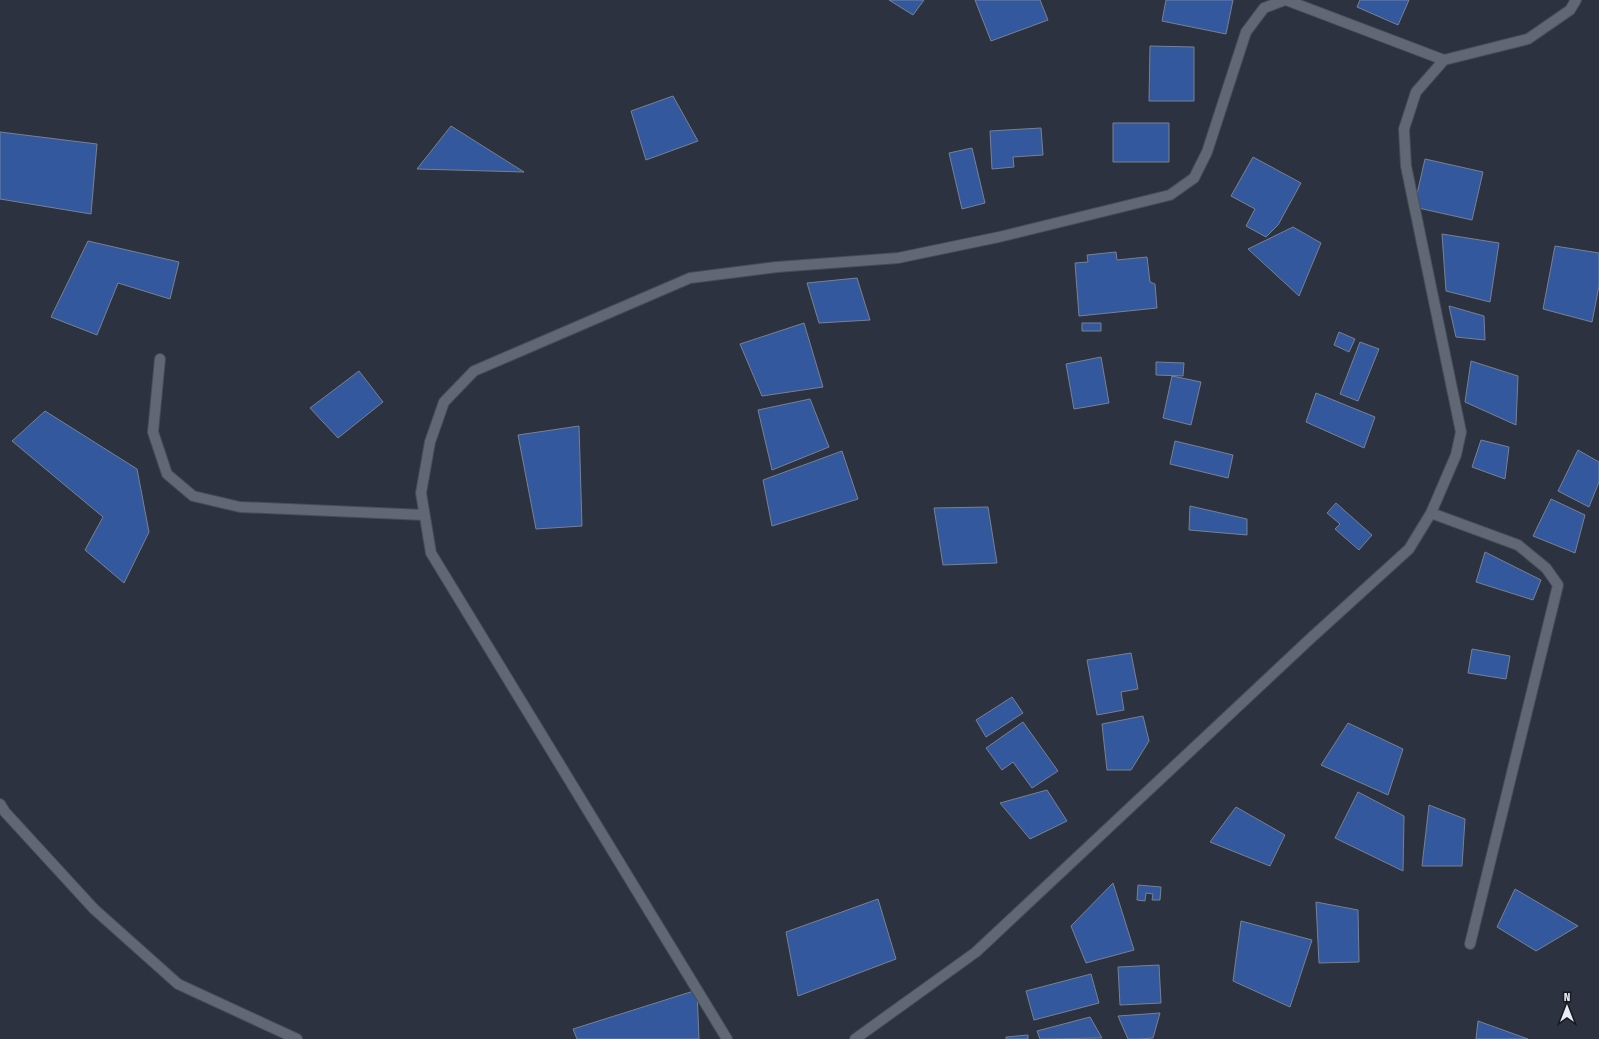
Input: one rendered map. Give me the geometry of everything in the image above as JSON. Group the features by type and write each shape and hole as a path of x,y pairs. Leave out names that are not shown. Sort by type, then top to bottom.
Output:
{"street":[{"path":"727,1039 431,553 421,493 430,442 444,402 474,371 690,278 777,267 898,258 999,237 1170,195 1194,178 1207,152 1246,32 1264,8 1286,0 1444,60"},
{"path":"855,1039 976,952 1311,638 1409,549 1431,513 1456,455 1461,432 1406,166 1404,128 1416,92 1444,60 1528,39 1570,10 1576,0"},
{"path":"160,359 153,432 167,474 193,496 240,507 424,515"},
{"path":"1431,513 1518,545 1546,568 1558,585 1470,944"},
{"path":"0,804 5,812 94,909 178,984 297,1039"}],"building":[{"path":"889,0 924,0 913,15"},
{"path":"975,0 1040,0 1048,20 991,41"},
{"path":"1166,0 1233,0 1226,34 1162,21"},
{"path":"1360,0 1409,0 1398,25 1357,7"},
{"path":"1150,46 1194,47 1194,101 1149,101"},
{"path":"673,96 698,141 646,160 631,111"},
{"path":"1113,123 1169,123 1169,162 1113,162"},
{"path":"451,126 524,172 417,169"},
{"path":"1041,128 1043,155 1013,157 1014,167 992,169 990,131"},
{"path":"0,132 97,144 91,214 0,199"},
{"path":"972,148 985,203 962,209 949,153"},
{"path":"1253,157 1301,183 1278,225 1266,237 1246,226 1255,209 1231,196"},
{"path":"1425,159 1483,172 1472,220 1414,207"},
{"path":"1293,227 1321,243 1299,296 1248,249"},
{"path":"1442,234 1499,243 1490,302 1446,291"},
{"path":"88,241 179,262 170,299 118,283 97,335 51,317"},
{"path":"1555,246 1599,253 1599,286 1592,322 1543,309"},
{"path":"1116,252 1117,260 1147,257 1150,282 1155,284 1157,308 1079,316 1075,263 1088,262 1087,255"},
{"path":"857,278 870,320 819,323 807,283"},
{"path":"1449,306 1484,316 1485,340 1456,337"},
{"path":"804,323 823,387 762,396 740,344"},
{"path":"1082,323 1101,323 1101,331 1082,331"},
{"path":"1339,332 1355,339 1349,352 1334,345"},
{"path":"1360,342 1379,349 1358,401 1340,394"},
{"path":"1101,357 1109,403 1074,409 1066,364"},
{"path":"1471,361 1518,376 1516,425 1465,402"},
{"path":"1156,362 1184,363 1183,376 1156,375"},
{"path":"359,371 383,402 338,438 310,408"},
{"path":"1172,376 1201,382 1191,425 1163,418"},
{"path":"1316,393 1375,417 1364,448 1306,422"},
{"path":"810,399 829,447 772,470 758,410"},
{"path":"45,411 137,469 149,532 124,583 85,550 103,517 12,441"},
{"path":"579,426 582,526 536,529 518,435"},
{"path":"1481,440 1509,447 1505,479 1472,467"},
{"path":"1175,441 1233,455 1228,478 1170,464"},
{"path":"1578,450 1599,462 1599,482 1589,507 1558,491"},
{"path":"842,451 858,499 772,526 763,480"},
{"path":"1551,499 1585,515 1575,553 1533,536"},
{"path":"1336,503 1372,535 1359,550 1335,529 1340,524 1327,513"},
{"path":"1190,506 1247,519 1247,535 1189,530"},
{"path":"988,507 997,563 943,565 934,508"},
{"path":"1485,552 1541,580 1533,600 1476,582"},
{"path":"1472,649 1510,656 1506,679 1468,673"},
{"path":"1131,653 1138,689 1121,692 1124,710 1097,715 1087,660"},
{"path":"1012,697 1023,713 986,737 976,720"},
{"path":"1143,716 1149,741 1131,770 1107,770 1102,724"},
{"path":"1023,722 1058,771 1032,788 1013,762 1002,770 986,748"},
{"path":"1348,723 1403,749 1388,795 1321,765"},
{"path":"1047,790 1067,821 1030,839 1000,803"},
{"path":"1358,792 1404,816 1403,871 1335,838"},
{"path":"1429,805 1465,819 1462,866 1422,866"},
{"path":"1236,807 1285,835 1270,866 1210,842"},
{"path":"1113,883 1134,950 1086,963 1071,926"},
{"path":"1138,885 1161,887 1160,900 1152,900 1153,894 1146,893 1145,901 1137,900"},
{"path":"1515,889 1578,926 1536,951 1497,927"},
{"path":"878,899 896,959 798,996 786,932"},
{"path":"1316,902 1358,910 1359,962 1319,963"},
{"path":"1241,921 1312,940 1290,1007 1233,981"},
{"path":"1159,965 1161,1003 1120,1005 1118,967"},
{"path":"1091,974 1099,1003 1034,1020 1026,991"},
{"path":"697,990 699,1039 577,1039 573,1029"},
{"path":"1160,1013 1153,1038 1140,1039 1128,1039 1118,1016"},
{"path":"1090,1017 1102,1038 1040,1039 1037,1031"},
{"path":"1478,1021 1528,1039 1476,1039"},
{"path":"1028,1035 1028,1039 1006,1039 1006,1037"}]}
